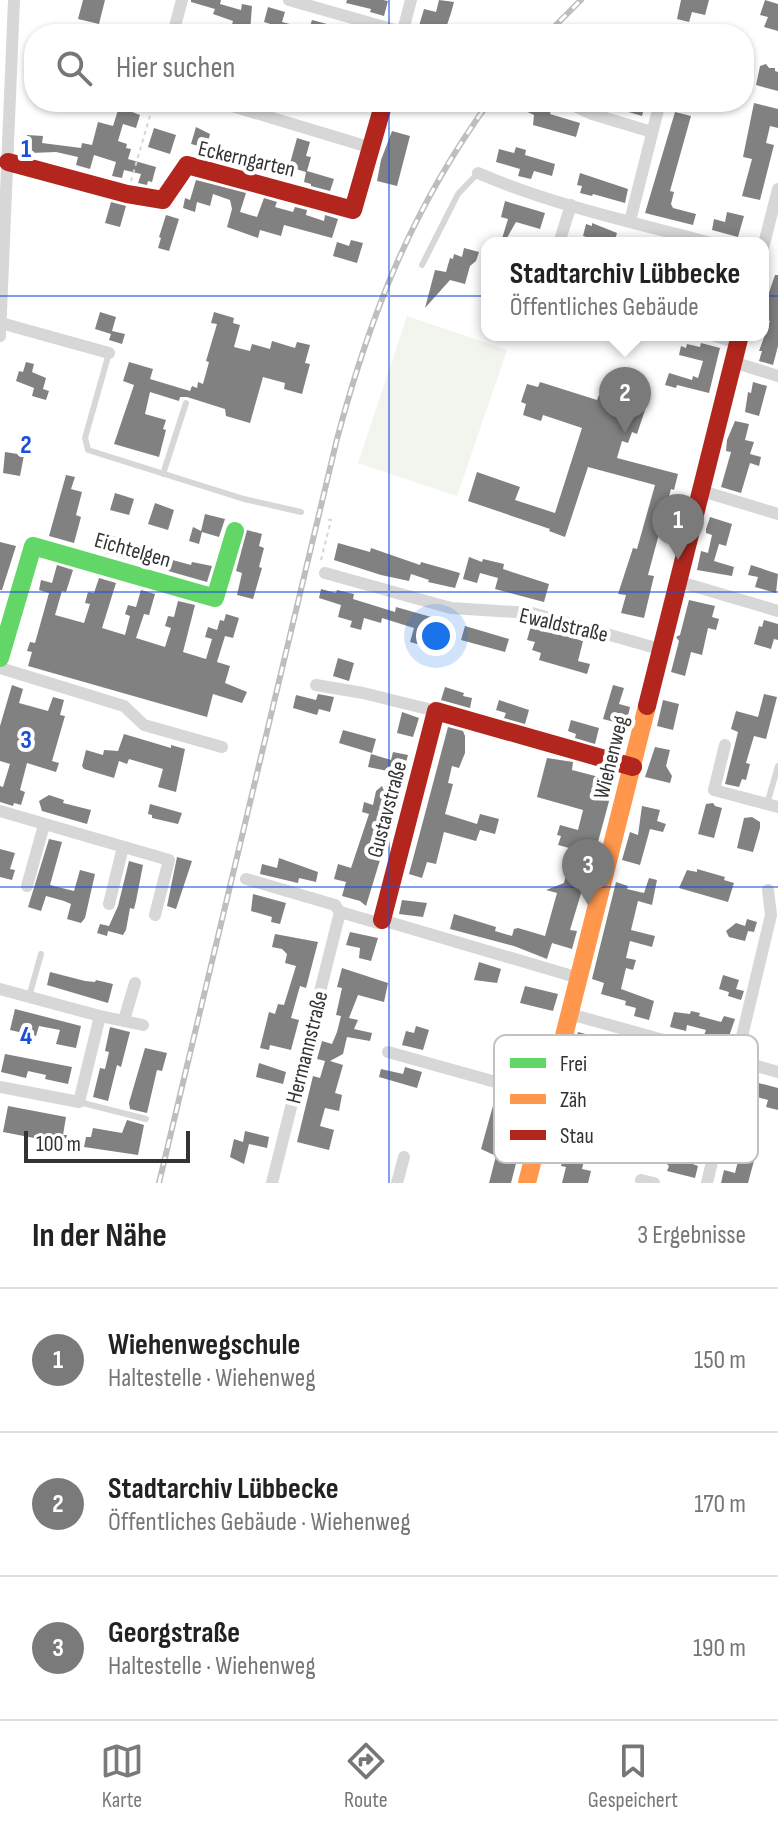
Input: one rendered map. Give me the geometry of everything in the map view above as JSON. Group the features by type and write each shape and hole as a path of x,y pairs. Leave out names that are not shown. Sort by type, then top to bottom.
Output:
{"street":[{"path":"14,0 3,215 1,329 109,353"},
{"path":"176,24 182,0"},
{"path":"289,0 371,24"},
{"path":"404,24 411,0"},
{"name":"Eckerngarten","path":"8,162 127,194 163,200 170,194 179,171 187,165 353,210 372,148 252,112"},
{"path":"372,148 381,112"},
{"path":"588,112 652,132"},
{"path":"630,221 657,112"},
{"path":"478,173 506,186 689,237"},
{"path":"766,237 778,189"},
{"path":"561,237 571,205"},
{"name":"Wiehenweg","path":"565,1035 738,341"},
{"path":"733,362 778,376"},
{"path":"702,491 778,514"},
{"name":"Eichtelgen","path":"0,658 7,607 33,546 215,598 235,531"},
{"name":"Ewaldstraße","path":"325,573 451,608 532,613 663,650"},
{"path":"680,582 778,611"},
{"path":"0,668 124,706 144,725 222,747"},
{"path":"316,685 436,711 633,767"},
{"name":"Gustavstraße","path":"382,920 436,711"},
{"path":"725,745 714,790 773,806"},
{"path":"0,811 169,860 155,915"},
{"path":"27,886 44,825"},
{"path":"109,904 123,847"},
{"path":"246,879 335,905 340,912 378,923 382,920 579,978"},
{"path":"743,1035 771,915 768,890"},
{"name":"Hermannstraße","path":"272,1183 340,912"},
{"path":"124,1020 135,983"},
{"path":"0,989 143,1025"},
{"path":"570,1014 645,1035"},
{"path":"0,1087 79,1102 100,1016"},
{"path":"388,1052 494,1082"},
{"path":"758,1067 778,1072"},
{"path":"397,1183 404,1157"},
{"name":"Wiehenweg","path":"527,1183 532,1163"},
{"path":"707,1183 712,1163"}],"lane":[{"path":"422,265 458,194 478,173"},
{"path":"109,353 85,438 88,450 244,499 301,512"},
{"path":"163,474 186,403"},
{"path":"773,806 778,766"},
{"path":"29,997 41,954"},
{"path":"79,1102 146,1119"}],"path":[{"path":"127,194 151,112"},
{"path":"325,519 331,520 319,569 325,573"}],"shaded area":[{"path":"407,316 507,350 457,496 358,463"}],"building":[{"path":"83,0 105,0 99,24 78,19"},
{"path":"221,0 220,4 241,10 242,4 252,6 251,24 232,24 233,21 213,14 215,9 191,2"},
{"path":"347,0 388,1 384,16 370,12 371,9 346,3"},
{"path":"439,0 454,2 447,24 420,24 424,9 436,12"},
{"path":"681,0 709,0 705,15 692,12 689,22 677,19"},
{"path":"765,0 778,4 778,31 764,27 768,17 760,15"},
{"path":"268,7 285,12 282,22 290,24 270,24 264,22"},
{"path":"766,64 778,72 778,91 756,85 760,66"},
{"path":"754,103 778,109 778,128 770,126 766,143 774,145 760,200 742,196 752,159 743,157"},
{"path":"117,112 140,115 136,128 123,124 118,141 131,149 128,159 156,167 152,182 148,181 147,185 138,183 141,174 124,170 122,178 112,176 116,162 94,155 90,169 76,165 78,157 56,152 31,153 27,150 27,135 43,136 42,143 81,148 82,143 92,145 98,122 113,126"},
{"path":"528,112 550,112 580,123 576,137 533,125 534,115"},
{"path":"675,112 691,116 670,191 674,192 671,204 673,208 696,214 693,225 645,213"},
{"path":"196,127 210,134 208,143 228,149 224,163 203,157 206,148 191,144"},
{"path":"154,128 176,135 170,154 148,147"},
{"path":"392,131 410,136 397,186 377,181"},
{"path":"297,138 310,142 306,156 311,157 307,171 334,179 330,191 304,182 306,172 289,167"},
{"path":"516,147 526,150 525,155 555,164 552,176 534,171 531,179 518,176 520,169 496,162 499,149 514,153"},
{"path":"580,173 628,189 625,203 580,193 582,186 577,185"},
{"path":"196,180 246,193 240,212 257,217 264,198 277,202 275,207 293,212 295,207 307,210 306,215 324,221 325,215 338,219 332,238 284,225 281,236 260,230 258,238 227,227 232,209 230,200 213,194 210,206 197,202 195,212 183,208 185,198 190,200"},
{"path":"505,201 545,213 540,229 516,222 507,237 503,237 508,219 501,217"},
{"path":"111,202 126,206 120,227 105,223"},
{"path":"727,212 744,216 738,237 712,230 714,219 725,222"},
{"path":"166,215 179,219 169,251 158,248"},
{"path":"592,223 617,233 616,237 583,236 586,224 592,226"},
{"path":"351,240 363,243 357,263 333,256 337,242 349,246"},
{"path":"464,248 479,252 470,266 465,284 450,280 425,308 435,270 446,272 450,258 453,259 454,254 462,257"},
{"path":"775,275 778,275 778,346 773,365 759,361 763,341 769,341 769,292"},
{"path":"100,312 116,317 112,331 125,334 122,344 109,340 111,334 95,329"},
{"path":"214,312 234,318 233,323 240,325 234,347 250,351 252,344 270,349 272,341 295,348 297,342 310,345 305,363 310,364 302,394 284,389 285,383 263,377 250,423 226,416 225,409 187,397 180,397 179,401 150,392 145,414 166,420 159,457 114,444 134,385 123,381 129,362 153,369 150,379 190,391 192,386 197,388 198,382 203,384 209,362 206,361 217,324 211,323"},
{"path":"701,343 720,348 709,393 665,385 669,373 692,380 693,376 698,378 703,361 679,355 681,346 700,347"},
{"path":"26,362 34,364 32,372 46,378 43,389 49,391 46,400 32,396 34,388 16,381"},
{"path":"540,382 597,400 599,395 610,399 612,393 624,397 625,391 637,395 635,400 647,404 637,434 632,432 628,443 622,441 617,458 678,474 674,490 671,489 648,575 654,576 644,618 621,613 626,595 618,594 633,548 637,549 655,485 588,467 565,537 468,501 477,472 520,487 515,500 555,513 582,428 543,415 541,421 523,415 526,404 521,402 527,384 538,387"},
{"path":"753,382 767,386 759,416 745,412"},
{"path":"735,421 749,424 745,440 754,442 750,454 761,457 759,466 750,463 741,493 721,487 731,452 726,451 727,440"},
{"path":"5,452 24,455 20,476 3,473"},
{"path":"66,475 75,477 71,489 82,492 76,515 81,517 74,543 49,536"},
{"path":"115,493 134,499 129,515 110,510"},
{"path":"155,503 174,510 168,530 148,524"},
{"path":"205,514 225,519 219,537 202,532 199,544 189,541 193,527 201,531"},
{"path":"710,517 732,524 726,546 719,544 714,561 734,567 732,576 697,570 701,551 708,553 712,535 706,533 706,529"},
{"path":"247,530 262,534 259,546 264,548 253,599 237,595 242,573 236,571"},
{"path":"103,533 167,553 165,558 191,565 192,562 212,566 207,582 98,551"},
{"path":"0,542 16,546 2,590 0,590"},
{"path":"338,543 370,552 371,548 420,565 421,562 460,573 455,588 428,582 411,574 409,581 381,575 334,560"},
{"path":"469,557 504,564 503,569 549,584 544,602 495,589 498,578 480,573 477,583 463,579"},
{"path":"57,565 73,570 66,592 62,591 55,615 84,623 90,604 85,603 88,592 94,593 99,578 116,583 102,628 125,635 130,616 125,614 128,605 136,607 141,590 155,594 149,615 144,614 136,638 165,647 171,628 165,626 168,616 174,617 178,601 195,605 183,652 206,659 212,639 205,637 208,627 217,630 226,614 239,618 233,638 225,636 217,662 230,666 225,683 247,692 242,703 213,694 207,717 28,666 32,652 27,651 30,642 35,643 49,593 39,590 41,580 52,583"},
{"path":"751,565 778,574 776,593 755,587 758,577 748,575"},
{"path":"321,589 354,594 353,599 395,612 396,607 445,621 442,632 426,627 421,645 410,642 414,628 382,618 381,623 364,618 361,630 350,627 352,621 338,617 341,605 319,598"},
{"path":"689,600 715,606 712,617 719,619 716,630 708,628 702,655 691,652 685,676 671,672 679,641 676,637 680,635"},
{"path":"764,620 778,624 778,640 774,639 771,649 754,644"},
{"path":"465,626 509,639 505,652 461,640"},
{"path":"531,626 583,641 578,661 590,664 587,674 539,660 541,653 532,650 535,642 527,640"},
{"path":"338,658 354,663 349,681 333,676"},
{"path":"12,685 23,689 19,703 48,711 53,697 64,700 60,715 65,716 52,761 59,763 56,772 27,763 20,790 25,792 21,805 14,803 13,806 0,802 0,786 3,787 10,764 0,761 0,726"},
{"path":"613,685 624,688 619,704 630,707 626,725 603,719"},
{"path":"445,687 472,698 470,708 441,700"},
{"path":"318,694 334,697 330,712 319,709 317,715 293,708 296,695 316,700"},
{"path":"764,694 777,697 766,739 754,736 746,763 750,764 746,780 742,779 739,787 725,784 738,732 731,729 736,711 758,717"},
{"path":"499,700 529,710 525,724 504,718 506,713 496,710"},
{"path":"663,700 679,704 673,730 657,726"},
{"path":"402,712 419,718 413,737 397,733"},
{"path":"571,720 599,728 595,744 575,738 576,734 568,731"},
{"path":"448,727 463,731 465,753 459,768 452,766 448,783 453,784 445,814 477,824 480,814 499,819 495,834 480,830 476,841 444,832 436,864 427,862 422,878 409,874"},
{"path":"343,730 376,739 372,753 339,743"},
{"path":"124,734 185,749 176,792 158,787 163,769 129,759 127,764 119,761 114,778 84,769 86,750 103,755 104,750 118,751"},
{"path":"655,747 670,750 666,766 672,776 670,783 645,777"},
{"path":"393,752 408,755 403,774 368,767 371,754 391,760"},
{"path":"547,758 573,762 572,770 599,777 601,770 615,774 615,779 591,868 570,930 577,931 572,949 552,943 547,959 514,946 450,929 454,914 496,927 495,931 512,936 514,929 518,928 545,936 557,893 546,890 564,883 573,849 558,845 560,825 578,830 583,810 537,797"},
{"path":"382,786 384,791 397,795 386,838 379,836 373,858 380,860 366,906 342,896 346,882 334,879 338,864 351,868 369,814 362,812 364,802 373,805 376,791"},
{"path":"49,795 64,800 63,803 91,810 87,824 42,811 39,801"},
{"path":"713,803 722,808 714,838 698,834 706,804"},
{"path":"150,804 182,813 178,824 152,818 148,814"},
{"path":"642,806 660,810 657,821 666,824 663,832 650,829 640,865 622,860 630,832 638,835"},
{"path":"752,817 760,822 753,852 737,848 744,818"},
{"path":"49,839 62,842 50,885 74,891 80,870 95,874 85,918 81,923 67,919 71,904 64,901 46,896 41,911 28,907"},
{"path":"0,849 15,853 10,869 15,870 12,880 0,877"},
{"path":"177,857 192,861 176,909 167,906"},
{"path":"279,858 318,872 316,882 299,878 298,883 260,874 262,864 277,868"},
{"path":"129,861 143,865 134,909 130,908 126,930 123,935 108,931 107,936 97,933 100,924 109,926 118,906"},
{"path":"697,869 725,877 724,880 734,883 728,902 679,888 687,870 697,872"},
{"path":"649,878 657,880 652,905 638,901 631,930 655,936 652,947 630,941 626,958 636,960 633,970 626,968 621,989 654,1001 649,1020 634,1016 636,1008 625,1005 626,1001 601,994 604,983 592,979 616,882 628,886 627,889 644,893"},
{"path":"253,894 286,903 280,924 271,922 272,917 251,911"},
{"path":"402,900 427,903 423,917 399,914"},
{"path":"747,919 757,922 754,932 748,931 745,941 729,937 726,931 736,923 745,926"},
{"path":"350,932 378,938 371,961 359,958 360,948 346,945"},
{"path":"275,934 318,942 306,988 300,986 291,1018 299,1020 291,1050 270,1045 269,1050 260,1048 269,1012 275,1014 278,1004 284,1005 296,966 285,963 287,954 282,949 272,947"},
{"path":"479,962 501,969 497,983 474,980"},
{"path":"342,968 388,983 384,1002 358,995 349,1018 358,1020 354,1029 372,1033 370,1041 347,1037 343,1054 330,1061 343,1065 335,1093 342,1095 339,1111 325,1108 320,1126 334,1130 329,1150 297,1142 313,1076 320,1078 325,1061 317,1059 322,1041 332,1044 337,1032 341,1016 336,1015 342,988 337,987"},
{"path":"50,972 113,984 108,1003 47,985"},
{"path":"723,975 739,980 736,989 744,991 741,1000 719,989"},
{"path":"525,986 558,994 553,1011 520,1003"},
{"path":"15,1009 81,1026 76,1048 56,1044 60,1030 39,1026 36,1036 10,1030"},
{"path":"691,1011 700,1013 699,1016 721,1022 724,1016 735,1019 729,1035 704,1035 706,1030 687,1025 686,1031 670,1027 674,1012 690,1014"},
{"path":"416,1026 429,1030 423,1050 402,1045 406,1031 414,1033"},
{"path":"110,1027 130,1032 108,1101 93,1097 100,1068 105,1069"},
{"path":"145,1048 167,1053 162,1071 157,1070 147,1113 130,1109 129,1103"},
{"path":"5,1054 72,1067 68,1084 28,1071 26,1078 1,1072"},
{"path":"259,1063 286,1072 283,1084 256,1077"},
{"path":"405,1067 422,1072 417,1088 379,1077 381,1069 403,1074"},
{"path":"758,1083 778,1088 778,1110 766,1107 768,1100 758,1097"},
{"path":"494,1102 494,1155 481,1149"},
{"path":"8,1106 66,1117 65,1144 3,1132"},
{"path":"127,1120 144,1125 138,1155 84,1147 86,1137 91,1137 93,1128 122,1133"},
{"path":"245,1131 269,1137 267,1148 249,1144 244,1164 230,1157 234,1139 243,1142"},
{"path":"494,1163 516,1163 511,1183 489,1183"},
{"path":"562,1163 584,1163 582,1169 591,1171 588,1183 562,1183 566,1167 561,1166"},
{"path":"666,1163 698,1166 695,1178 667,1171 669,1166"},
{"path":"738,1163 753,1163 748,1183 721,1183 724,1170 735,1173"}],"railway":[{"path":"557,24 581,0"},
{"path":"159,1183 350,392 380,305 416,222 482,112"}],"traffic: fast":[{"path":"0,658 33,546 215,598 235,531"}],"traffic: slow":[{"path":"564,1035 647,706"},
{"path":"527,1183 532,1163"}],"traffic: jam":[{"path":"8,162 127,194 163,200 187,165 353,210 381,112"},
{"path":"647,706 738,341"},
{"path":"382,920 436,711 633,767"}],"place":[{"name":"Stadtarchiv Lübbecke","path":"625,433"},
{"name":"Wiehenwegschule","path":"678,560"},
{"name":"Georgstraße","path":"588,905"}]}
